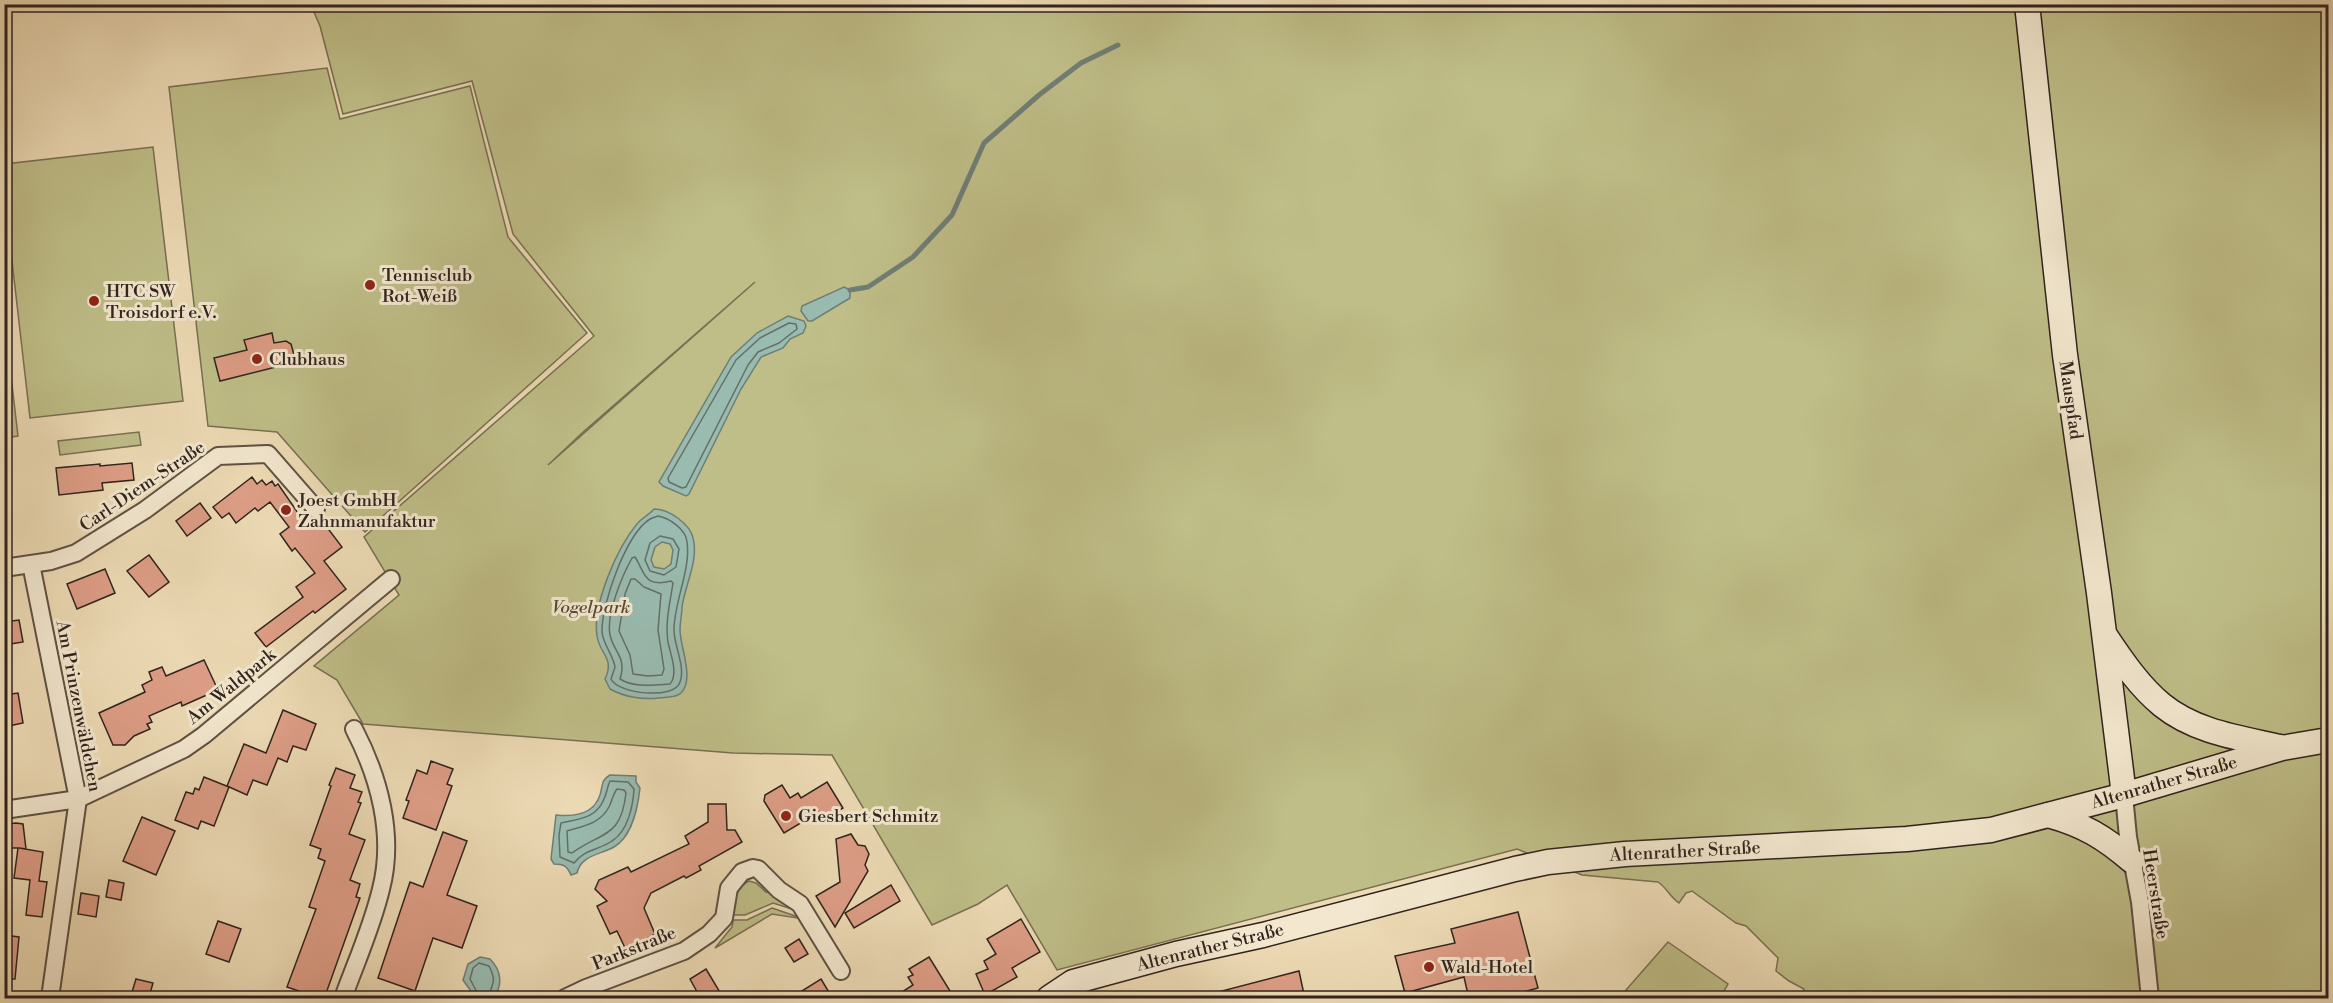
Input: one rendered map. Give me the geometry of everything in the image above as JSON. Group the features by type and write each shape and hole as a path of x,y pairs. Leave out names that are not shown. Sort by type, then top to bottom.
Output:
{"street":[{"name":"Mauspfad","path":"2027,4 2065,355 2124,795"},
{"name":"Carl-Diem-Straße","path":"4,568 70,556 145,510 218,456 268,454 316,509"},
{"name":"Am Prinzenwäldchen","path":"31,564 78,798 50,999"},
{"name":"Am Waldpark","path":"4,810 78,798 184,748 204,735 391,579"},
{"path":"2103,632 2120,659 2146,690 2180,717 2224,734 2282,748"},
{"path":"343,999 382,887 387,840 382,804 364,748 354,729"},
{"name":"Altenrather Straße","path":"1049,999 1073,981 1548,862 1625,854 1907,839 1991,830 2124,795 2282,748 2328,740"},
{"name":"Heerstraße","path":"2124,795 2132,861 2140,902 2150,999"},
{"path":"2048,815 2094,832 2112,843 2132,861"},
{"name":"Parkstraße","path":"565,999 586,988 684,951 709,934 724,918 729,888 742,872 753,868 758,869 778,890 800,904 842,971"}],"green space":[{"name":"Vogelpark","path":"311,5 2328,5 2328,998 1799,998 1804,989 1776,971 1778,958 1746,926 1736,923 1692,891 1686,893 1679,903 1658,882 1582,875 1517,849 1057,970 1007,885 978,904 932,925 832,755 733,753 363,724 337,680 314,666 399,595 364,537 594,336 513,234 472,81 343,114 320,26","holes":["755,282 548,465 582,433"]},
{"name":"Tennisclub Rot-Weiß","path":"327,68 340,119 470,86 508,237 587,333 365,532 277,432 208,426 169,87"},
{"name":"HTC SW Troisdorf e.V.","path":"153,147 183,401 30,418 5,200 5,164"},
{"path":"4,316 18,436 5,438 4,438"},
{"path":"139,432 141,445 60,455 58,441"},
{"path":"749,881 756,883 766,892 776,894 795,910 773,903 745,915 733,915 738,891"},
{"path":"772,908 804,919 772,914 715,948 732,927 733,920 747,920"},
{"path":"1668,942 1728,984 1720,998 1619,998"}],"water":[{"path":"844,287 850,290 850,298 812,321 808,321 801,311 802,306"},
{"path":"788,316 804,321 806,326 803,333 790,339 783,348 761,357 741,389 689,494 686,496 663,486 659,482 731,357 757,333"},
{"path":"654,509 672,514 688,528 693,538 694,555 682,607 680,627 687,671 685,687 676,696 647,699 627,696 610,689 605,679 608,672 608,661 597,636 596,623 602,593 614,562 629,534","holes":["662,542 670,544 673,550 671,564 664,569 654,567 651,560 655,547"]},
{"path":"610,775 636,776 636,782 640,788 630,829 614,847 582,862 577,873 571,875 565,866 554,864 551,859 556,815 576,815 588,810 597,801 604,781"},
{"path":"480,957 490,959 499,973 500,984 493,998 476,998 463,980 468,964"}],"building":[{"path":"272,333 274,343 286,341 291,344 296,362 220,381 214,358 247,350 244,340"},
{"path":"132,463 134,480 102,483 103,490 59,495 56,468"},
{"path":"252,477 257,484 262,480 266,485 272,481 275,486 278,484 307,526 320,518 342,547 324,561 346,589 266,647 255,633 303,597 296,587 315,573 295,548 292,551 280,534 289,527 270,502 258,511 255,508 236,523 229,513 222,518 213,507"},
{"path":"200,503 211,518 187,536 176,521"},
{"path":"149,555 169,582 149,597 127,571"},
{"path":"105,569 115,593 77,609 67,584"},
{"path":"19,620 23,642 4,645 4,622"},
{"path":"204,660 218,690 182,706 181,702 149,716 152,722 147,724 150,729 134,736 125,745 113,745 99,713 145,692 142,685 152,680 149,672 162,667 166,676"},
{"path":"18,693 23,723 4,727 4,695"},
{"path":"283,710 316,724 306,750 293,746 287,762 278,758 267,785 253,780 247,795 227,786 244,744 266,753"},
{"path":"431,761 453,769 447,784 452,786 436,830 403,818 409,801 406,800 417,770 427,774"},
{"path":"336,768 355,775 350,788 362,792 358,802 361,803 349,834 365,840 350,880 360,884 356,897 360,898 324,999 299,999 302,992 287,987 316,909 309,907 325,861 318,858 321,849 310,845"},
{"path":"204,777 229,787 214,826 201,821 198,829 175,820 186,792 193,794 195,788 199,790"},
{"path":"827,782 843,808 824,820 819,812 784,833 764,801 765,795 782,785 790,798 798,793 801,798"},
{"path":"708,804 726,804 727,830 735,830 742,842 699,866 701,870 651,893 644,908 655,934 626,950 617,931 610,934 597,906 607,901 595,889 599,880 628,867 631,872 689,844 685,836 708,822"},
{"path":"142,817 175,831 156,875 123,861"},
{"path":"7,824 23,824 26,849 19,848 43,852 39,881 47,882 42,917 26,915 30,880 14,878 18,848 11,848"},
{"path":"443,832 467,841 447,895 477,906 462,948 433,938 415,991 378,978 410,882 423,887"},
{"path":"851,834 858,845 865,846 869,854 865,865 868,871 835,927 816,896 840,882 836,839"},
{"path":"109,880 124,883 121,900 106,897"},
{"path":"891,885 900,901 854,928 845,913"},
{"path":"81,893 99,896 96,917 78,914"},
{"path":"1518,912 1538,988 1498,999 1469,999 1464,977 1405,993 1395,956 1455,943 1451,929"},
{"path":"1021,919 1040,952 1012,968 1017,977 985,995 976,974 988,969 984,961 996,954 987,939"},
{"path":"218,921 241,929 229,962 206,954"},
{"path":"4,935 19,937 15,979 4,979"},
{"path":"799,939 808,954 794,962 785,948"},
{"path":"929,957 955,999 891,999 913,985 908,977 913,975 909,969"},
{"path":"706,969 724,999 701,999 690,979"},
{"path":"1299,971 1305,999 1219,999 1218,992"},
{"path":"136,979 153,983 149,997 132,992"},
{"path":"821,979 833,999 789,999"}],"waterway":[{"path":"850,290 868,287 913,257 952,215 984,143 1039,95 1081,63 1118,45"}],"place":[{"name":"Tennisclub Rot-Weiß","path":"370,285"},
{"name":"HTC SW Troisdorf e.V.","path":"94,301"},
{"name":"Clubhaus","path":"257,359"},
{"name":"Joest GmbH Zahnmanufaktur","path":"286,510"},
{"name":"Giesbert Schmitz","path":"786,816"},
{"name":"Wald-Hotel","path":"1429,967"}]}
